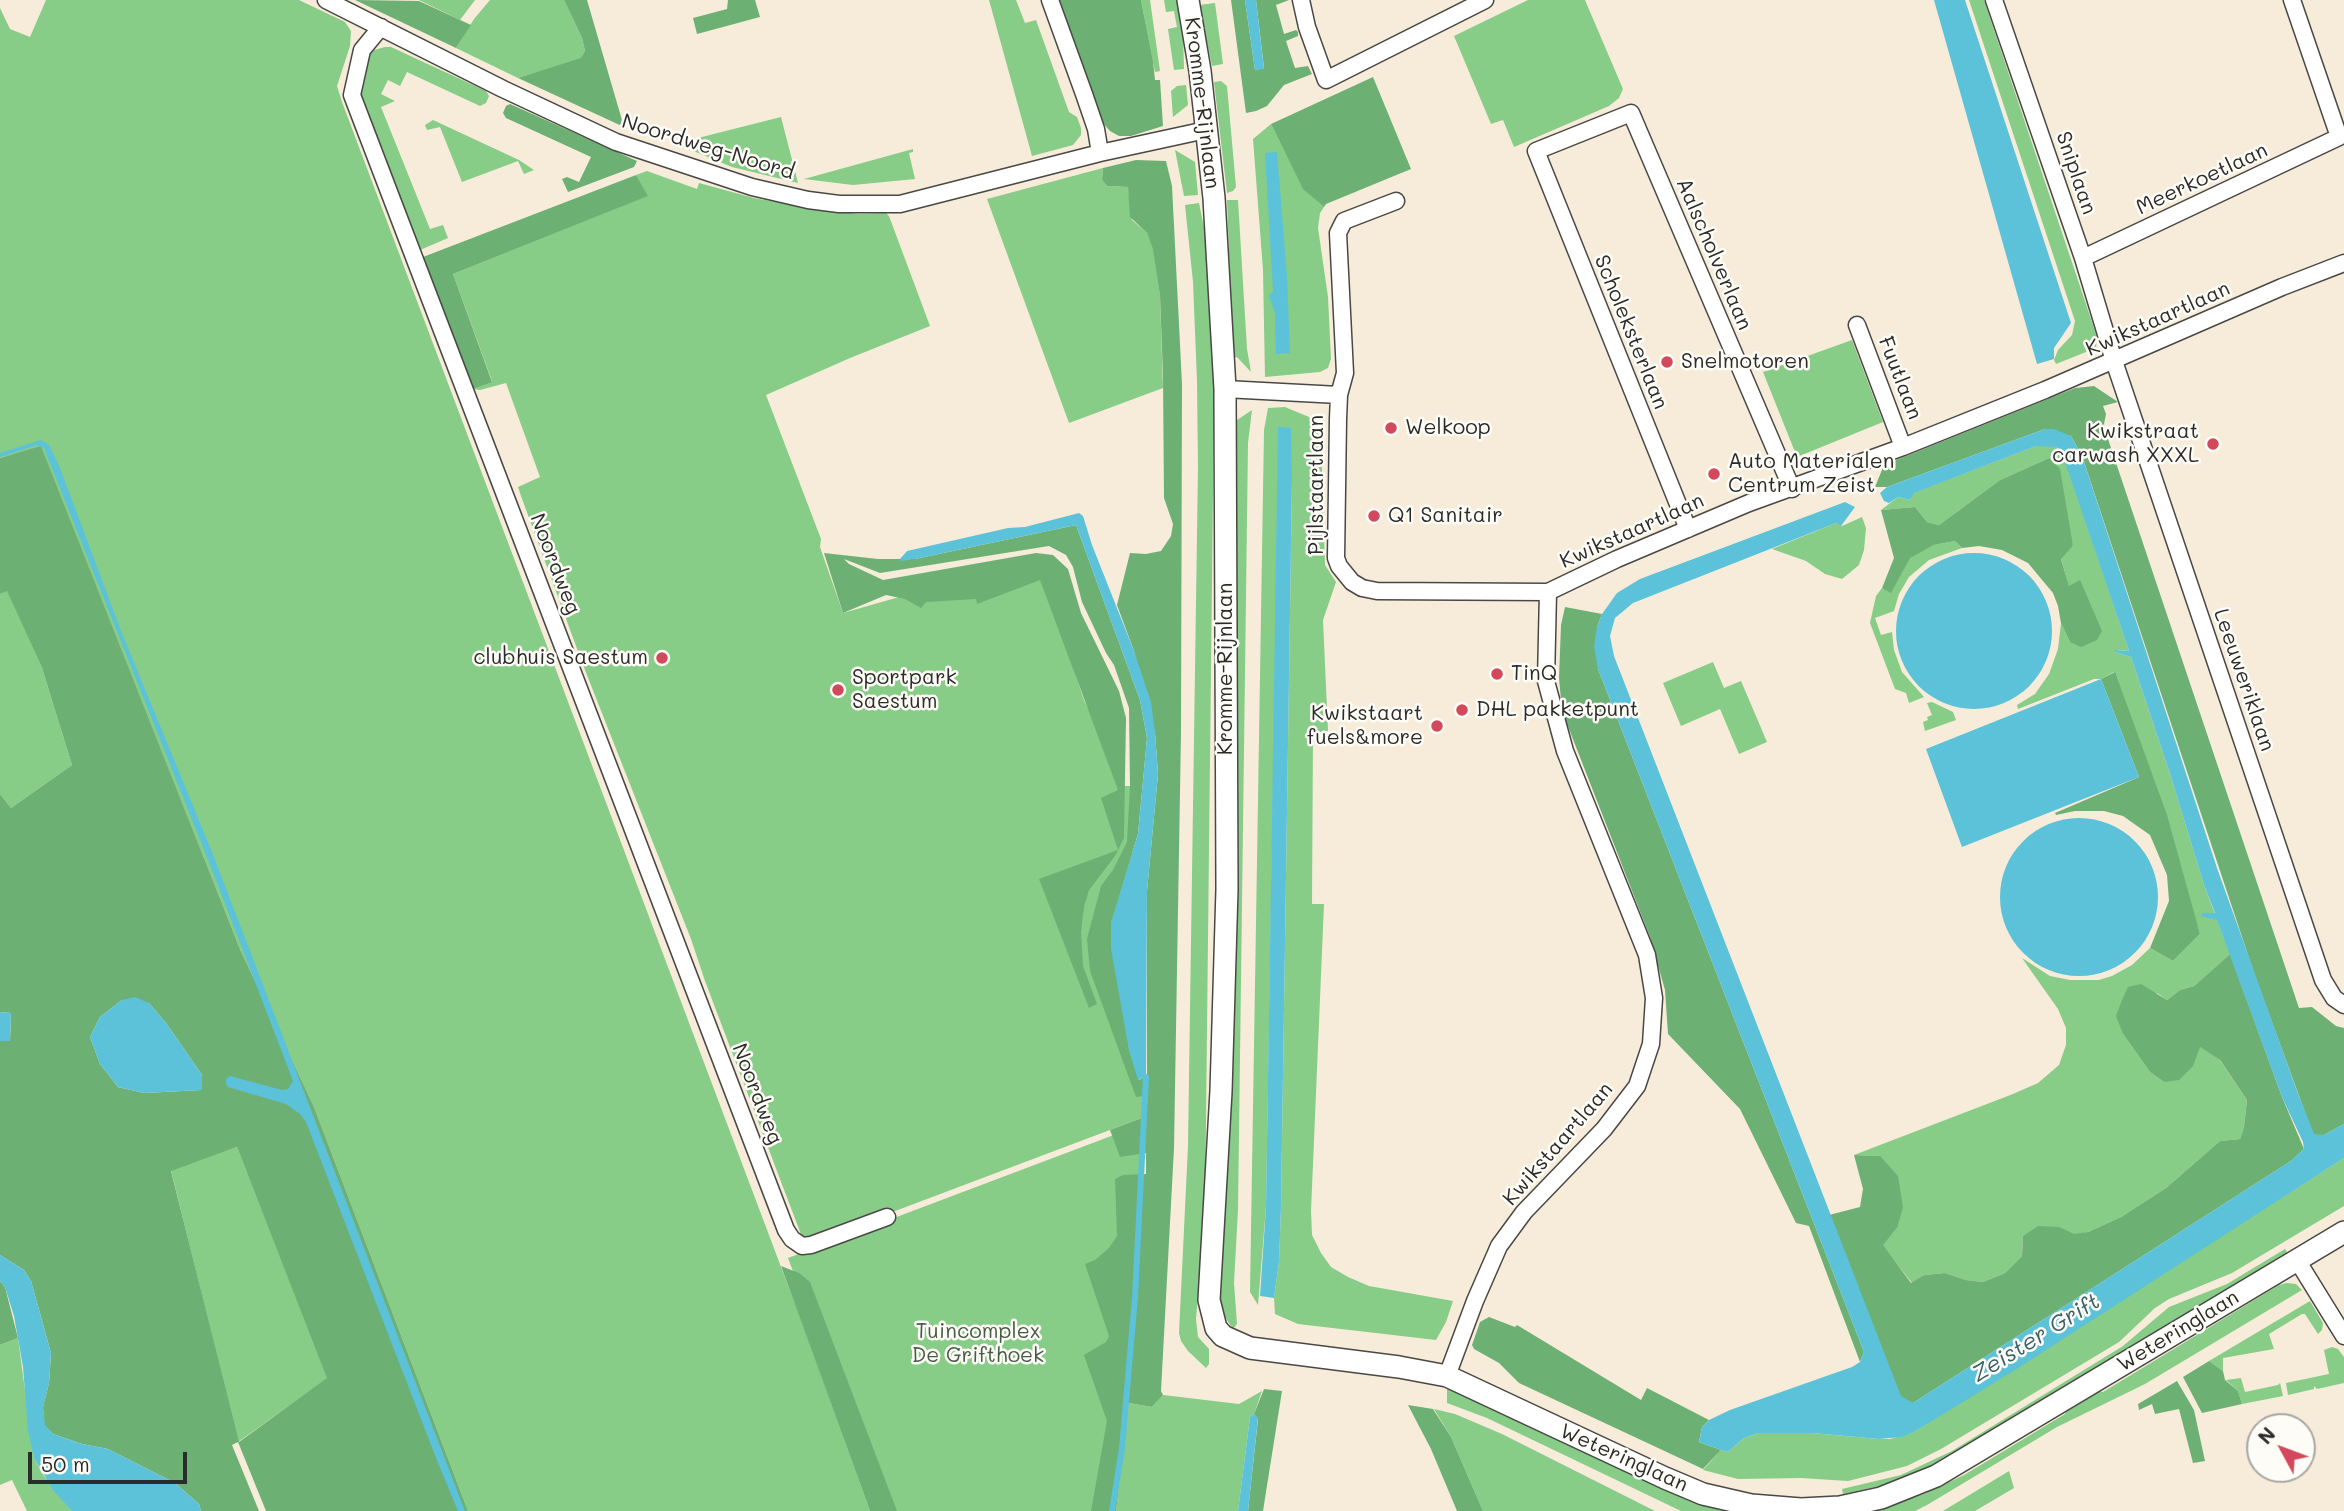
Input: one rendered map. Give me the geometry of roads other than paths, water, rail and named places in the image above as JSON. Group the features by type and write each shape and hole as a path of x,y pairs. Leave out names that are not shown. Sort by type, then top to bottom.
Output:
{"street":[{"path":"326,0 382,27"},
{"path":"1050,0 1096,129 1100,153"},
{"name":"Kromme-Rijnlaan","path":"1188,0 1214,198 1225,389 1227,889 1221,1091 1209,1300 1216,1328 1223,1336"},
{"path":"1301,0 1325,80 1485,0"},
{"name":"Sniplaan","path":"1994,0 2083,258 2114,361"},
{"name":"Meerkoetlaan","path":"2083,258 2339,137 2292,0"},
{"name":"Noordweg-Noord","path":"382,27 503,89 616,142 752,187 839,204 900,204 1100,153 1206,130"},
{"name":"Noordweg","path":"382,27 362,50 352,95 786,1230 792,1239 802,1246 811,1245 887,1217"},
{"name":"Aalscholverlaan","path":"1536,151 1631,113 1792,489"},
{"name":"Scholeksterlaan","path":"1536,151 1688,529"},
{"name":"Pijlstaartlaan","path":"1396,201 1344,221 1338,233 1345,373 1339,395 1335,543 1339,566 1352,582 1362,588 1377,591 1548,592"},
{"name":"Kwikstaartlaan","path":"1447,1376 1499,1246 1524,1212 1604,1129 1637,1086 1651,1044 1654,998 1647,955 1565,751 1546,681 1548,592 1749,503 1903,447 2114,361 2282,287 2344,264"},
{"name":"Fuutlaan","path":"1857,325 1903,447"},
{"name":"Leeuweriklaan","path":"2114,361 2323,980 2334,998 2344,1005"},
{"name":"Pijlstaartlaan","path":"1225,389 1339,395"},
{"name":"Weteringlaan","path":"1223,1336 1250,1348 1379,1364 1447,1376 1703,1494 1751,1505 1841,1509 1881,1498 1936,1476 2344,1232"},
{"path":"2297,1260 2344,1336"}],"water":[{"path":"1245,0 1256,0 1264,69 1255,70"},
{"path":"1934,0 1965,0 2071,323 2054,348 2054,359 2037,364"},
{"path":"1277,152 1290,353 1276,354 1275,313 1269,296 1273,292 1265,153"},
{"path":"1278,427 1291,428 1292,480 1281,1207 1279,1262 1274,1298 1260,1296 1266,1207"},
{"name":"Zeister Grift","path":"2045,429 2054,429 2071,436 2082,456 2217,868 2297,1091 2314,1134 2324,1135 2344,1124 2344,1158 1914,1432 1901,1437 1879,1439 1812,1433 1758,1433 1744,1438 1728,1452 1721,1450 1699,1442 1702,1427 1709,1420 1852,1367 1860,1362 1864,1352 1598,669 1594,646 1602,614 1617,593 1640,579 1845,502 1855,507 1841,526 1836,523 1633,603 1615,618 1610,636 1614,656 1901,1396 1913,1403 2291,1161 2304,1149 2217,920 2201,916 2202,913 2215,913 2131,657 2115,652 2129,651 2062,453 2056,447 2036,446 1914,493 1910,500 1898,497 1889,503 1884,501 1880,493 1887,487"},
{"path":"41,440 49,445 60,468 121,631 212,852 465,1511 458,1511 438,1463 306,1122 286,1104 228,1087 226,1084 226,1079 230,1076 282,1090 288,1089 293,1081 44,448 37,445 0,457 0,453"},
{"path":"1079,513 1083,516 1134,651 1151,702 1155,733 1158,774 1147,891 1146,1077 1138,1080 1129,1050 1111,949 1111,923 1138,834 1147,738 1140,700 1076,525 915,559 900,559 907,551"},
{"path":"1974,553 2004,559 2029,576 2046,601 2052,631 2046,661 2029,686 2004,703 1974,709 1944,703 1919,686 1902,661 1896,631 1902,601 1919,576 1944,559"},
{"path":"2101,679 2139,777 1962,847 1926,749"},
{"path":"2079,818 2109,824 2135,841 2152,867 2158,897 2152,927 2135,953 2109,970 2079,976 2049,970 2023,953 2006,927 2000,897 2006,867 2023,841 2049,824"},
{"path":"135,997 149,1003 166,1023 202,1075 202,1090 144,1093 118,1087 100,1064 90,1037 100,1017 122,1000"},
{"path":"0,1012 11,1013 10,1041 0,1041"},
{"path":"0,1255 24,1270 31,1281 51,1353 49,1383 43,1408 45,1425 53,1434 108,1449 175,1483 199,1504 201,1511 72,1511 53,1490 34,1458 28,1431 23,1367 14,1316 5,1287 0,1281"},
{"path":"1254,1414 1258,1418 1248,1511 1238,1511 1250,1417"}],"waterway":[{"path":"1112,1511 1122,1448 1135,1297 1146,1077"}],"place":[{"name":"Snelmotoren","path":"1667,362"},
{"name":"Welkoop","path":"1391,428"},
{"name":"Kwikstraat carwash XXXL","path":"2213,444"},
{"name":"Auto Materialen Centrum Zeist","path":"1714,474"},
{"name":"Q1 Sanitair","path":"1374,516"},
{"name":"clubhuis Saestum","path":"662,658"},
{"name":"TinQ","path":"1497,674"},
{"name":"Sportpark Saestum","path":"838,690"},
{"name":"DHL pakketpunt","path":"1462,710"},
{"name":"Kwikstaart fuels&more","path":"1437,726"}],"park label":[{"name":"Tuincomplex De Grifthoek","path":"978,1344"}]}
